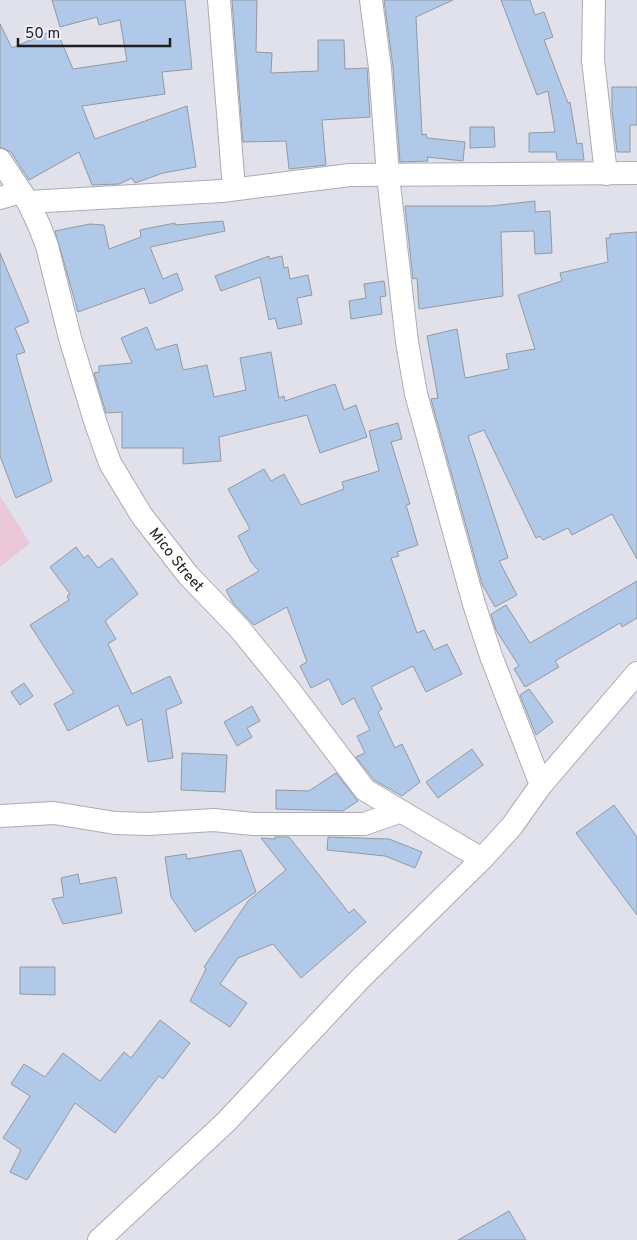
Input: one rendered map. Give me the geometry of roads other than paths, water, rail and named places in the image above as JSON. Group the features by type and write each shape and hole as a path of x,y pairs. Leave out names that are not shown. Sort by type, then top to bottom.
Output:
{"street":[{"path":"219,0 234,189"},
{"path":"371,0 380,68 388,176 407,342 416,394 491,656 541,785"},
{"path":"594,0 593,60 606,174"},
{"name":"Mico Street","path":"3,164 16,197 47,246 70,338 98,432 110,463 142,516 188,575 239,628 287,687 365,790 399,812 482,859"},
{"path":"16,197 234,189 350,175 637,173"},
{"path":"99,1240 226,1122 359,980 482,859 512,826 541,785 637,673"},
{"path":"0,816 54,813 115,823 148,824 214,820 253,824 364,824 399,812"}]}
